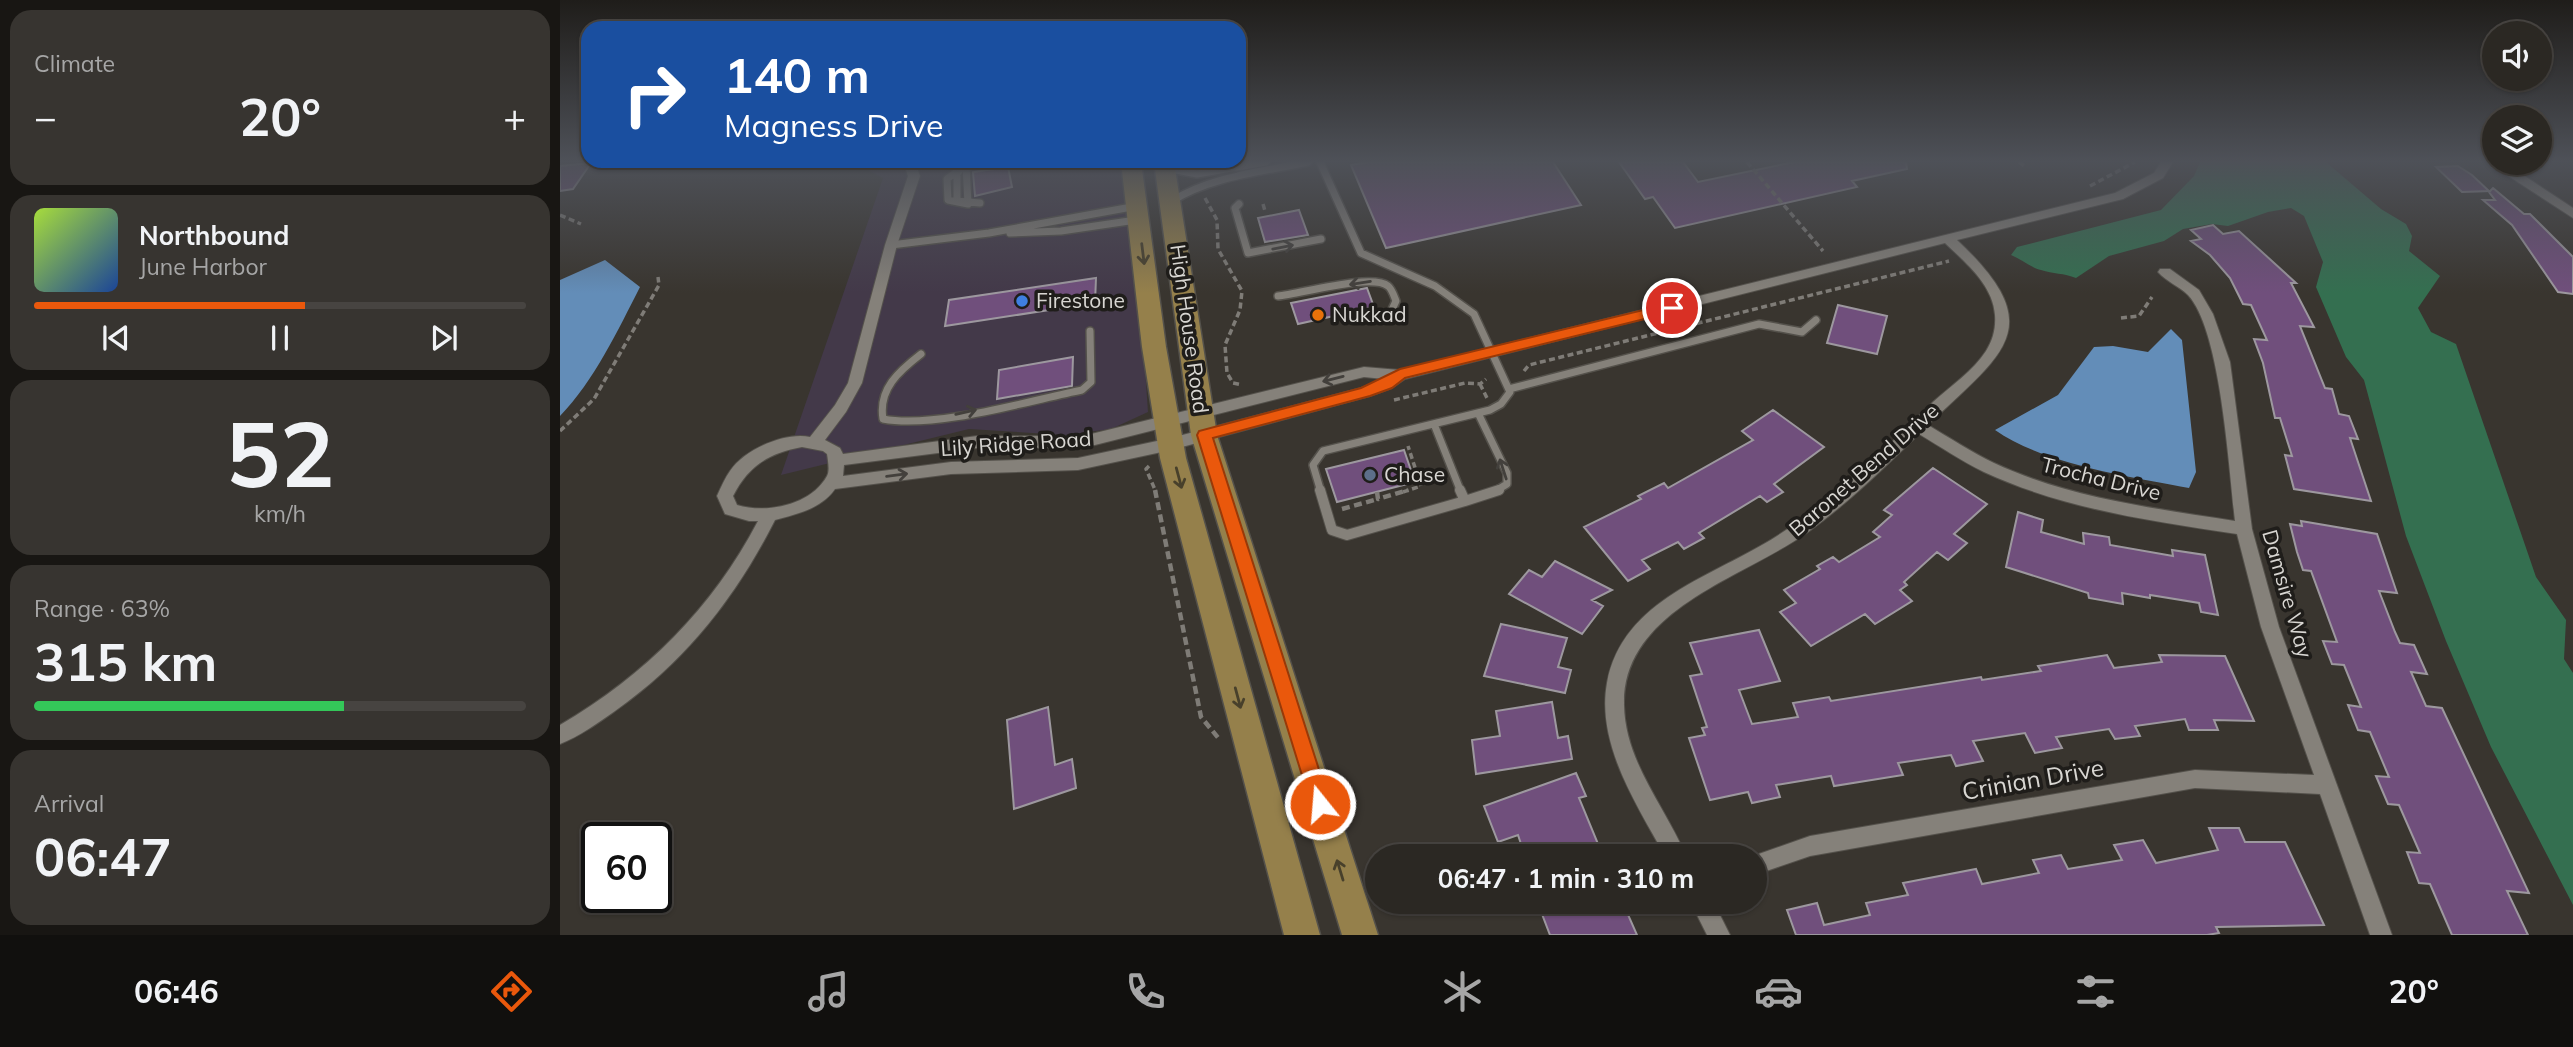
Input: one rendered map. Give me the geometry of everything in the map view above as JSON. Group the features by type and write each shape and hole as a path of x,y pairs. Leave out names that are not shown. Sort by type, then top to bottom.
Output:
{"main road":[{"name":"High House Road","path":"1137,206 1169,433 1302,935"},
{"name":"High House Road","path":"1170,206 1203,424 1360,935"}],"street":[{"path":"815,442 841,408 855,383 891,245 904,206"},
{"path":"1203,424 1364,372 1400,374 2083,206"},
{"name":"Baronet Bend Drive","path":"1670,844 1644,796 1618,729 1615,688 1621,666 1647,624 1672,604 1783,541 1821,512 1918,426 1995,348 2002,330 1997,295 1984,274 1947,238"},
{"name":"Damsire Way","path":"2165,272 2194,293 2206,314 2223,362 2244,528 2270,627 2381,935"},
{"path":"1203,424 1365,392 1387,384 1400,374"},
{"name":"Lily Ridge Road","path":"830,484 969,467 1078,464 1203,424"},
{"name":"Lily Ridge Road","path":"838,460 977,442 1083,442 1169,433 1203,424"},
{"name":"Trocha Drive","path":"1918,426 1987,467 2049,491 2097,504 2244,528"},
{"path":"794,442 815,442 827,446 838,460 830,484 800,507 768,517 741,515 727,502 729,484 745,464 772,448 794,442"},
{"path":"560,736 614,702 661,665 708,616 744,565 768,517"},
{"name":"Crinian Drive","path":"1767,861 1810,846 2195,779 2325,785"},
{"path":"1708,914 1718,935"}],"lane":[{"path":"1238,206 1236,208 1248,253 1321,239"},
{"path":"1340,206 1361,253 1446,291 1474,314 1510,392 1501,404 1478,413 1323,452 1314,459 1313,465 1332,530 1347,535 1502,489 1507,484 1507,473 1478,413"},
{"path":"891,245 1138,213"},
{"path":"989,233 1062,231 1138,213"},
{"path":"1278,296 1311,293 1362,281 1381,282 1390,287 1396,301 1387,320"},
{"path":"1509,389 1759,324 1802,332 1816,320"},
{"path":"921,354 900,370 884,393 880,409 884,419 904,423 937,419 1082,390 1091,382 1090,331"},
{"path":"1434,424 1465,501"}],"path":[{"path":"1209,206 1217,220 1218,249 1242,291 1240,310 1225,345 1227,373 1233,383"},
{"path":"1784,206 1823,251"},
{"path":"560,215 581,224"},
{"path":"1516,371 1525,370 1529,365 1943,260 1954,262"},
{"path":"560,430 594,399 659,285 658,277"},
{"path":"2122,318 2139,316 2152,298"},
{"path":"1525,360 1529,365"},
{"path":"1224,391 1233,383 1244,384"},
{"path":"1146,469 1154,484 1201,717 1220,740"},
{"path":"1342,509 1378,499"}],"shaded area":[{"path":"874,206 1134,206 1148,412 1111,429 1065,435 969,429 781,475"}],"green space":[{"path":"2165,206 2377,206 2406,224 2412,236 2409,251 2440,276 2418,308 2431,332 2456,344 2536,577 2566,620 2564,659 2573,673 2573,905 2491,747 2446,641 2406,536 2364,380 2346,357 2316,287 2323,262 2304,216 2291,208 2268,212 2228,226 2212,224 2183,229 2164,241 2109,256 2076,278 2038,269 2011,255 2017,247 2161,210"}],"water":[{"path":"605,260 640,287 594,371 560,416 560,280"},
{"path":"2171,329 2182,340 2196,472 2189,488 2115,474 2062,460 2015,442 1995,430 2058,395 2094,347 2113,346 2148,352"}],"building":[{"path":"1368,206 1578,206 1386,248"},
{"path":"1659,206 1774,206 1675,228"},
{"path":"2490,206 2514,206 2524,214 2530,214 2573,257 2573,294 2558,292 2512,225"},
{"path":"1299,210 1308,235 1265,242 1258,218"},
{"path":"2213,225 2223,234 2239,231 2296,283 2291,283 2314,327 2300,326 2325,388 2332,389 2339,414 2349,416 2358,439 2350,438 2371,501 2294,489 2285,455 2292,456 2280,418 2275,418 2263,363 2254,339 2267,340 2251,305 2243,304 2230,278 2210,255 2191,241 2201,239 2191,230"},
{"name":"Firestone","path":"1096,278 1095,303 945,326 949,300"},
{"name":"Nukkad","path":"1367,288 1374,307 1298,324 1291,303"},
{"path":"1838,305 1887,316 1877,354 1827,343"},
{"path":"1073,357 1072,386 997,399 999,370"},
{"path":"1773,410 1824,447 1774,484 1783,492 1767,502 1760,496 1699,533 1704,538 1684,549 1678,542 1642,560 1650,569 1628,581 1584,527 1641,499 1638,496 1664,483 1668,488 1753,440 1742,431"},
{"name":"Chase","path":"1404,450 1415,482 1337,502 1326,469"},
{"path":"1933,468 1987,504 1954,534 1967,543 1948,560 1937,552 1904,582 1907,585 1900,590 1912,601 1875,624 1865,614 1811,646 1780,612 1796,603 1784,590 1820,569 1817,566 1833,557 1839,562 1880,537 1873,532 1892,515 1884,510"},
{"path":"2018,512 2043,520 2041,532 2084,544 2083,533 2109,537 2110,545 2173,556 2172,550 2205,555 2218,615 2201,612 2199,603 2150,595 2150,598 2122,593 2123,604 2089,598 2088,593 2006,567"},
{"path":"2301,521 2377,534 2397,593 2379,591 2400,643 2414,645 2427,674 2411,672 2426,706 2442,708 2529,893 2507,891 2528,935 2452,935 2430,884 2419,883 2407,852 2420,853 2399,805 2388,804 2376,776 2389,777 2370,732 2358,730 2348,705 2361,707 2344,665 2332,664 2323,641 2337,642 2311,571 2303,570 2297,552 2290,524 2302,526"},
{"path":"1555,561 1612,590 1592,600 1603,606 1582,634 1509,594 1529,570 1542,577"},
{"path":"1501,624 1567,638 1558,667 1571,670 1565,693 1484,676"},
{"path":"1759,630 1780,681 1739,690 1752,724 1798,717 1793,703 1829,697 1831,701 1981,677 1982,680 2041,671 2038,666 2107,655 2114,668 2162,662 2159,655 2225,656 2254,721 2214,720 2218,730 2189,730 2185,719 2135,726 2140,736 2115,739 2109,729 2056,737 2062,748 2035,753 2025,733 1973,741 1983,761 1956,766 1951,755 1898,763 1903,775 1834,786 1831,776 1776,785 1780,797 1752,803 1748,792 1710,800 1689,738 1705,735 1702,728 1707,727 1690,676 1702,674 1690,643"},
{"path":"1552,702 1558,738 1568,736 1572,759 1476,774 1472,740 1500,736 1496,711"},
{"path":"1048,707 1055,765 1072,759 1076,788 1014,809 1007,720"},
{"path":"1576,773 1586,796 1579,798 1598,844 1521,844 1518,835 1498,842 1484,806"},
{"path":"2209,828 2239,828 2245,842 2285,842 2324,925 2216,927 2219,933 2207,935 1796,935 1787,910 1817,903 1824,925 1870,915 1866,903 1908,895 1903,883 1976,869 1982,884 2039,873 2033,860 2061,855 2068,869 2122,860 2114,845 2143,840 2156,863 2218,850"},
{"path":"1542,914 1628,914 1637,935 1550,935"}],"place":[{"name":"Firestone","path":"1022,301"},
{"name":"Nukkad","path":"1318,315"},
{"name":"Chase","path":"1370,475"}],"route":[{"path":"1320,804 1204,435 1365,392 1387,384 1400,374 1672,308"}]}
